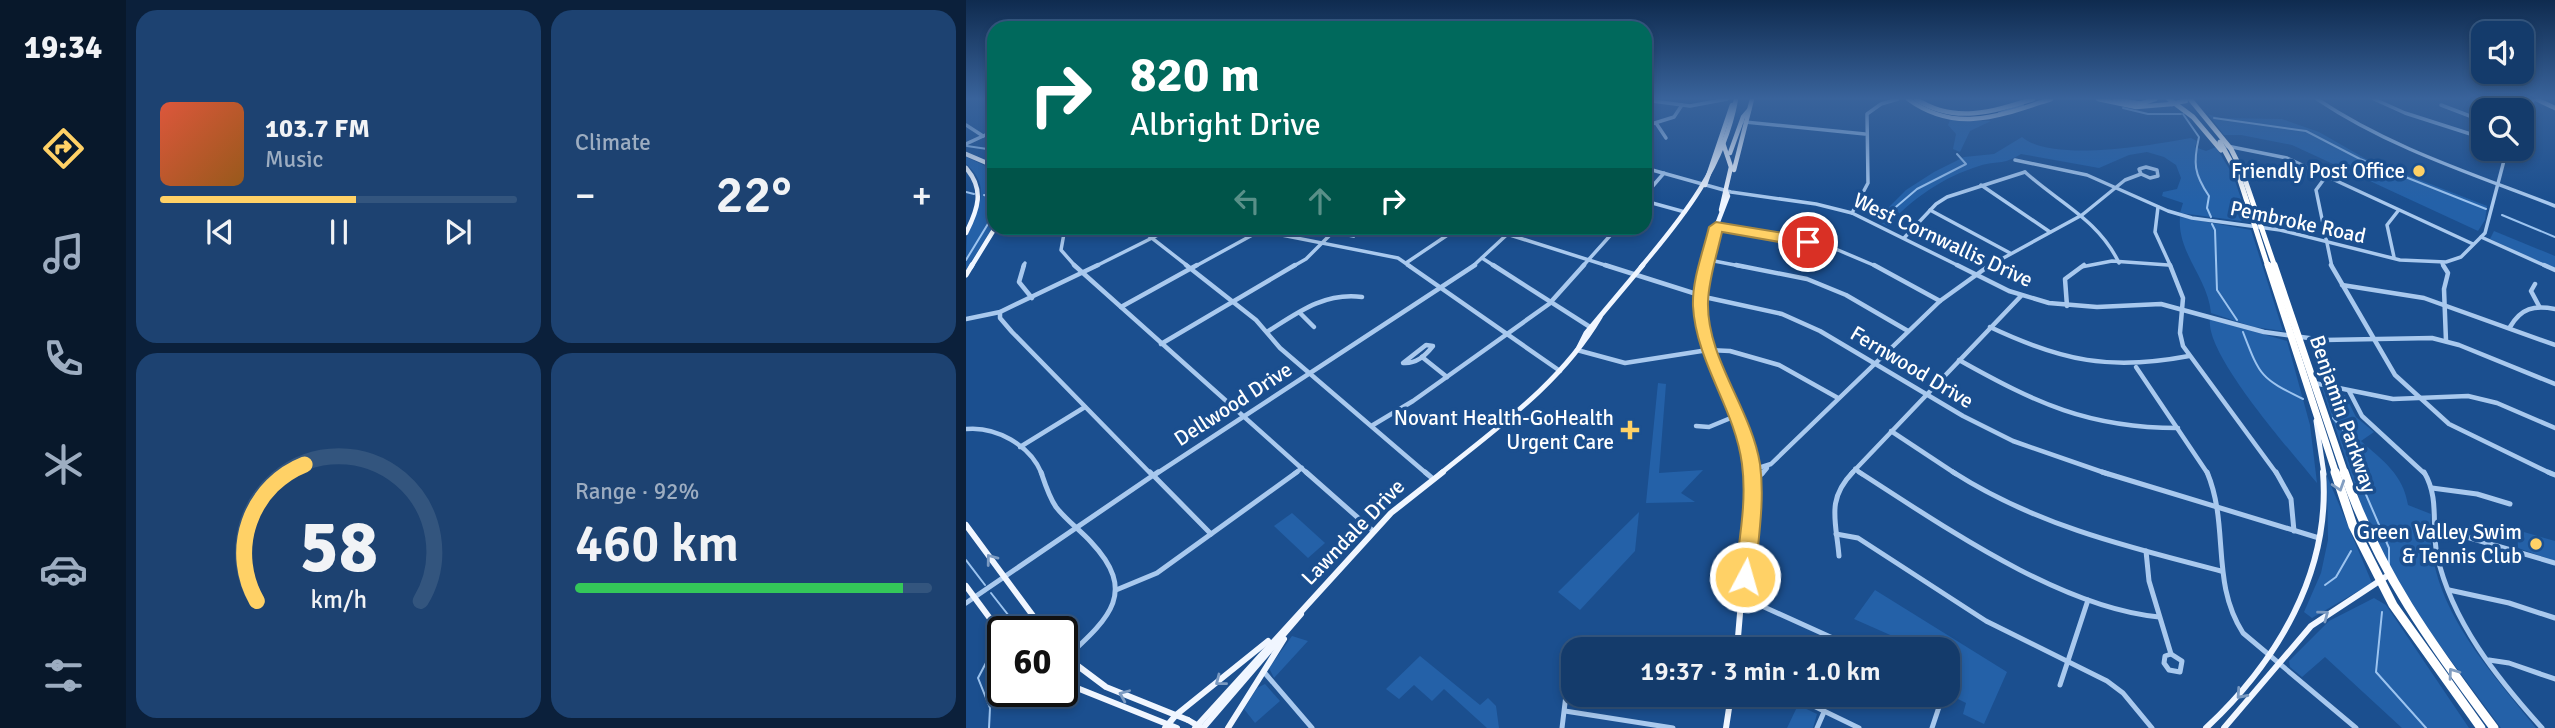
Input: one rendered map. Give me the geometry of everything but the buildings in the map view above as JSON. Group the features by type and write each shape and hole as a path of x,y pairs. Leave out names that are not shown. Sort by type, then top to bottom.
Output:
{"highway":[{"path":"2206,133 2233,165"},
{"name":"Benjamin Parkway","path":"2213,133 2226,146 2246,181 2257,227"},
{"name":"Benjamin Parkway","path":"2226,146 2294,336 2316,421"},
{"name":"Benjamin Parkway","path":"2294,336 2314,383 2358,514 2384,579"},
{"path":"2316,421 2353,526 2384,579 2481,728"},
{"path":"2384,579 2494,728"}],"main road":[{"name":"Lawndale Drive","path":"1705,185 1723,133"},
{"path":"1724,133 1722,139 1730,153"},
{"path":"1724,144 1727,133"},
{"path":"1737,133 1736,144 1742,146"},
{"path":"1732,173 1730,153 1737,133"},
{"path":"1738,637 1752,470 1738,415 1708,350 1701,317 1700,295 1716,227 1728,196 1726,191 1745,133"},
{"name":"Lawndale Drive","path":"1578,348 1590,327 1705,185 1724,144"},
{"path":"966,154 987,163"},
{"path":"966,167 978,181 980,198 967,230"},
{"path":"966,275 991,235"},
{"name":"Lawndale Drive","path":"1202,728 1373,531 1432,478 1511,418 1560,370 1596,328 1600,317"},
{"name":"Benjamin Parkway","path":"2206,728 2224,713 2272,657 2302,597 2319,538 2324,483 2316,421"},
{"path":"966,525 1033,616"},
{"path":"2224,728 2260,689 2311,625 2332,609 2384,579"},
{"path":"966,586 989,616"},
{"path":"1228,728 1293,621"},
{"path":"1166,726 1176,715 1293,621"},
{"name":"Lawndale Drive","path":"1195,728 1293,621"},
{"path":"1078,666 1106,687 1202,728"},
{"path":"1078,689 1166,726 1177,728"},
{"path":"1726,728 1729,707"}],"street":[{"path":"979,133 984,136"},
{"path":"1663,133 1666,138"},
{"path":"1852,213 1868,183 1865,134 1854,133"},
{"path":"2376,133 2417,154 2555,206"},
{"path":"966,144 987,134"},
{"path":"2226,146 2280,154 2473,244"},
{"name":"Pembroke Road","path":"2015,160 2028,166 2084,174 2158,207 2193,218 2257,227 2393,257 2441,262"},
{"path":"2446,341 2448,273 2441,262 2459,258 2493,222 2504,161"},
{"path":"1904,238 1930,210 1947,197 2025,172 2028,166"},
{"path":"1753,483 1940,301 1975,274 2082,215 2125,180 2141,174 2154,178 2159,174 2155,169 2146,167 2139,169 2141,174"},
{"name":"West Cornwallis Drive","path":"1652,170 1726,191 1816,204 1852,213 2021,296 2067,306 2146,303 2182,308 2258,331 2333,341 2419,336 2446,341 2555,384"},
{"path":"2025,172 2105,235 2119,263"},
{"path":"1652,187 1664,173"},
{"path":"2327,175 2316,187 2332,268 2395,375 2417,397 2468,435 2555,475"},
{"path":"1981,184 2002,202 2050,232"},
{"path":"1652,203 1685,212"},
{"path":"2158,207 2154,233 2181,290 2179,334 2189,356 2280,477 2291,499 2294,531"},
{"path":"1930,210 2010,253"},
{"path":"2393,257 2387,225 2398,211"},
{"path":"1716,227 1837,250 1876,266 1940,301"},
{"path":"1063,235 1060,250 1083,272 1373,531"},
{"path":"1148,235 1233,302 1267,332 1280,348 1432,478"},
{"path":"966,319 1000,312 1032,298 1158,235"},
{"path":"1121,307 1252,235"},
{"path":"1275,235 1391,255 1560,370"},
{"path":"1161,344 1306,259 1330,235"},
{"path":"1406,263 1450,235"},
{"name":"Dellwood Drive","path":"966,603 1152,476 1441,287 1482,258 1505,235"},
{"name":"Fernwood Drive","path":"1513,235 1700,295 1755,306 1795,319 1993,432 2049,455 2319,538"},
{"path":"1373,425 1447,377 1550,303 1608,235"},
{"path":"2481,237 2555,270"},
{"path":"1482,258 1590,327"},
{"path":"1708,260 1807,279 1846,295 1908,331"},
{"path":"2067,306 2064,283 2073,270 2090,263 2168,265"},
{"path":"1025,264 1017,280 1018,285 1032,298"},
{"path":"2535,284 2531,291 2539,306"},
{"path":"2341,285 2378,287 2445,305 2555,345"},
{"path":"1267,332 1329,297 1342,294 1362,296"},
{"path":"1839,556 1836,491 2021,296"},
{"path":"2510,327 2520,310 2539,306 2555,309"},
{"path":"1000,312 1000,318 1012,332 1211,534"},
{"path":"1300,313 1314,327"},
{"path":"1990,327 2041,351 2070,360 2136,366 2189,356"},
{"path":"1426,345 1432,345 1422,357 1406,365 1402,362 1426,345"},
{"path":"1578,348 1633,363 1708,350 1730,351 1769,361 1838,398"},
{"path":"1422,357 1447,377"},
{"path":"1959,360 2032,400 2074,417 2124,428 2178,428"},
{"path":"2136,366 2201,462 2219,508 2223,524 2223,595 2232,619 2272,657 2356,728"},
{"path":"2314,383 2393,399 2451,394 2483,399 2555,428"},
{"path":"2349,391 2356,411 2412,459 2432,488 2438,509 2436,554 2467,629 2542,728"},
{"path":"1020,447 1085,407"},
{"path":"1696,426 1709,426 1738,415"},
{"path":"966,429 992,430 1035,460 1049,497 1109,565 1116,580 1116,590 1101,623 1078,644"},
{"path":"1891,431 1993,496 2028,513 2146,551 2221,571"},
{"path":"1752,470 1767,467"},
{"path":"1116,590 1157,573 1302,468"},
{"path":"1855,469 1975,546 2088,600 2120,612 2158,617"},
{"path":"2432,488 2477,494 2510,505"},
{"path":"2436,528 2555,564"},
{"path":"1836,534 1864,541 1986,621 2116,687 2152,728"},
{"path":"2146,551 2158,617 2171,654"},
{"path":"2449,589 2509,603 2555,618"},
{"path":"1742,597 1830,637"},
{"path":"2060,685 2088,600"},
{"path":"2488,660 2509,663 2555,679"},
{"path":"1263,671 1312,728"},
{"path":"1562,728 1564,707"},
{"path":"1814,707 1859,728"},
{"path":"1932,728 1939,707"},
{"path":"1564,711 1673,728"},
{"path":"1817,728 1824,712"}],"shaded area":[{"path":"1969,133 1960,152 1953,149 1956,134"},
{"path":"2222,133 2321,133 2366,159 2487,206 2485,220 2478,231 2292,145 2241,135"},
{"path":"2022,137 2036,145 2078,151 2128,148 2191,138 2197,141 2195,147 2206,151 2216,147 2233,175 2249,222 2180,213 2183,203 2162,196 2163,192 2177,189 2181,178 2176,165 2164,157 2147,152 2129,155 2099,168 2021,154 2009,160 1985,164 1941,183 1918,198 1887,226 1876,220 1906,190 1934,172 1964,157 1994,154"},
{"path":"966,157 987,167 988,235 966,270 967,236 981,190 979,181 966,164"},
{"path":"2180,217 2251,230 2283,331 2254,327 2211,313 2209,300 2183,242"},
{"path":"2494,231 2555,256 2555,269 2490,239"},
{"path":"2210,319 2287,341 2310,425 2317,483 2235,379 2212,335"},
{"path":"1658,383 1666,384 1659,473 1703,470 1681,493 1695,502 1646,503"},
{"path":"2322,388 2345,395 2356,417 2374,432 2361,441 2397,476 2408,505 2431,514 2431,545 2437,575 2448,603 2479,655 2536,728 2501,728 2415,612 2369,528"},
{"path":"2327,476 2372,583 2312,618 2304,612 2321,573 2328,540"},
{"path":"1639,512 1635,551 1580,610 1558,592"},
{"path":"1292,513 1325,543 1308,558 1274,526"},
{"name":"Green Valley Swim & Tennis Club","path":"2517,530 2555,541 2555,561 2518,548"},
{"path":"1875,590 1951,637 1895,637 1854,619"},
{"path":"2374,598 2386,605 2469,728 2402,728 2325,657 2302,677 2290,667 2289,661 2329,621"},
{"path":"1292,636 1308,641 1274,678 1269,668"},
{"path":"1960,643 2007,672 1984,724 1963,714 1966,703 1960,700"},
{"path":"1420,656 1480,705 1488,698 1496,706 1499,728 1487,728 1444,689 1432,701 1414,685 1399,699 1386,689"},
{"path":"1265,684 1280,701 1255,723 1244,709 1257,688"},
{"path":"1797,707 1817,714 1813,728 1787,728"}],"waterway":[{"path":"2196,133 2199,137 2196,168 2209,196 2207,208 2211,217"},
{"path":"2310,133 2360,159 2486,209"},
{"path":"967,146 987,149"},
{"path":"1883,218 1917,189 1966,164 1957,154"},
{"path":"966,192 974,194"},
{"path":"2502,215 2555,237"},
{"path":"2212,224 2215,230 2217,290 2237,320"},
{"path":"966,260 987,226"},
{"path":"1344,235 1354,237"},
{"path":"2243,332 2263,374 2278,386 2303,399"},
{"path":"2333,418 2346,433 2361,483 2389,548 2389,565"},
{"path":"2325,585 2336,577 2351,551"},
{"path":"966,560 985,585"},
{"path":"991,593 1009,616"},
{"path":"2382,612 2376,672 2426,728"},
{"path":"987,661 978,678 987,700"},
{"path":"989,728 990,707"}],"place":[{"name":"Friendly Post Office","path":"2419,171"},
{"name":"Novant Health-GoHealth Urgent Care","path":"1630,430"},
{"name":"Green Valley Swim & Tennis Club","path":"2536,544"}],"route":[{"path":"1745,577 1754,495 1751,463 1742,425 1708,350 1701,317 1700,295 1716,227 1808,242"}]}
